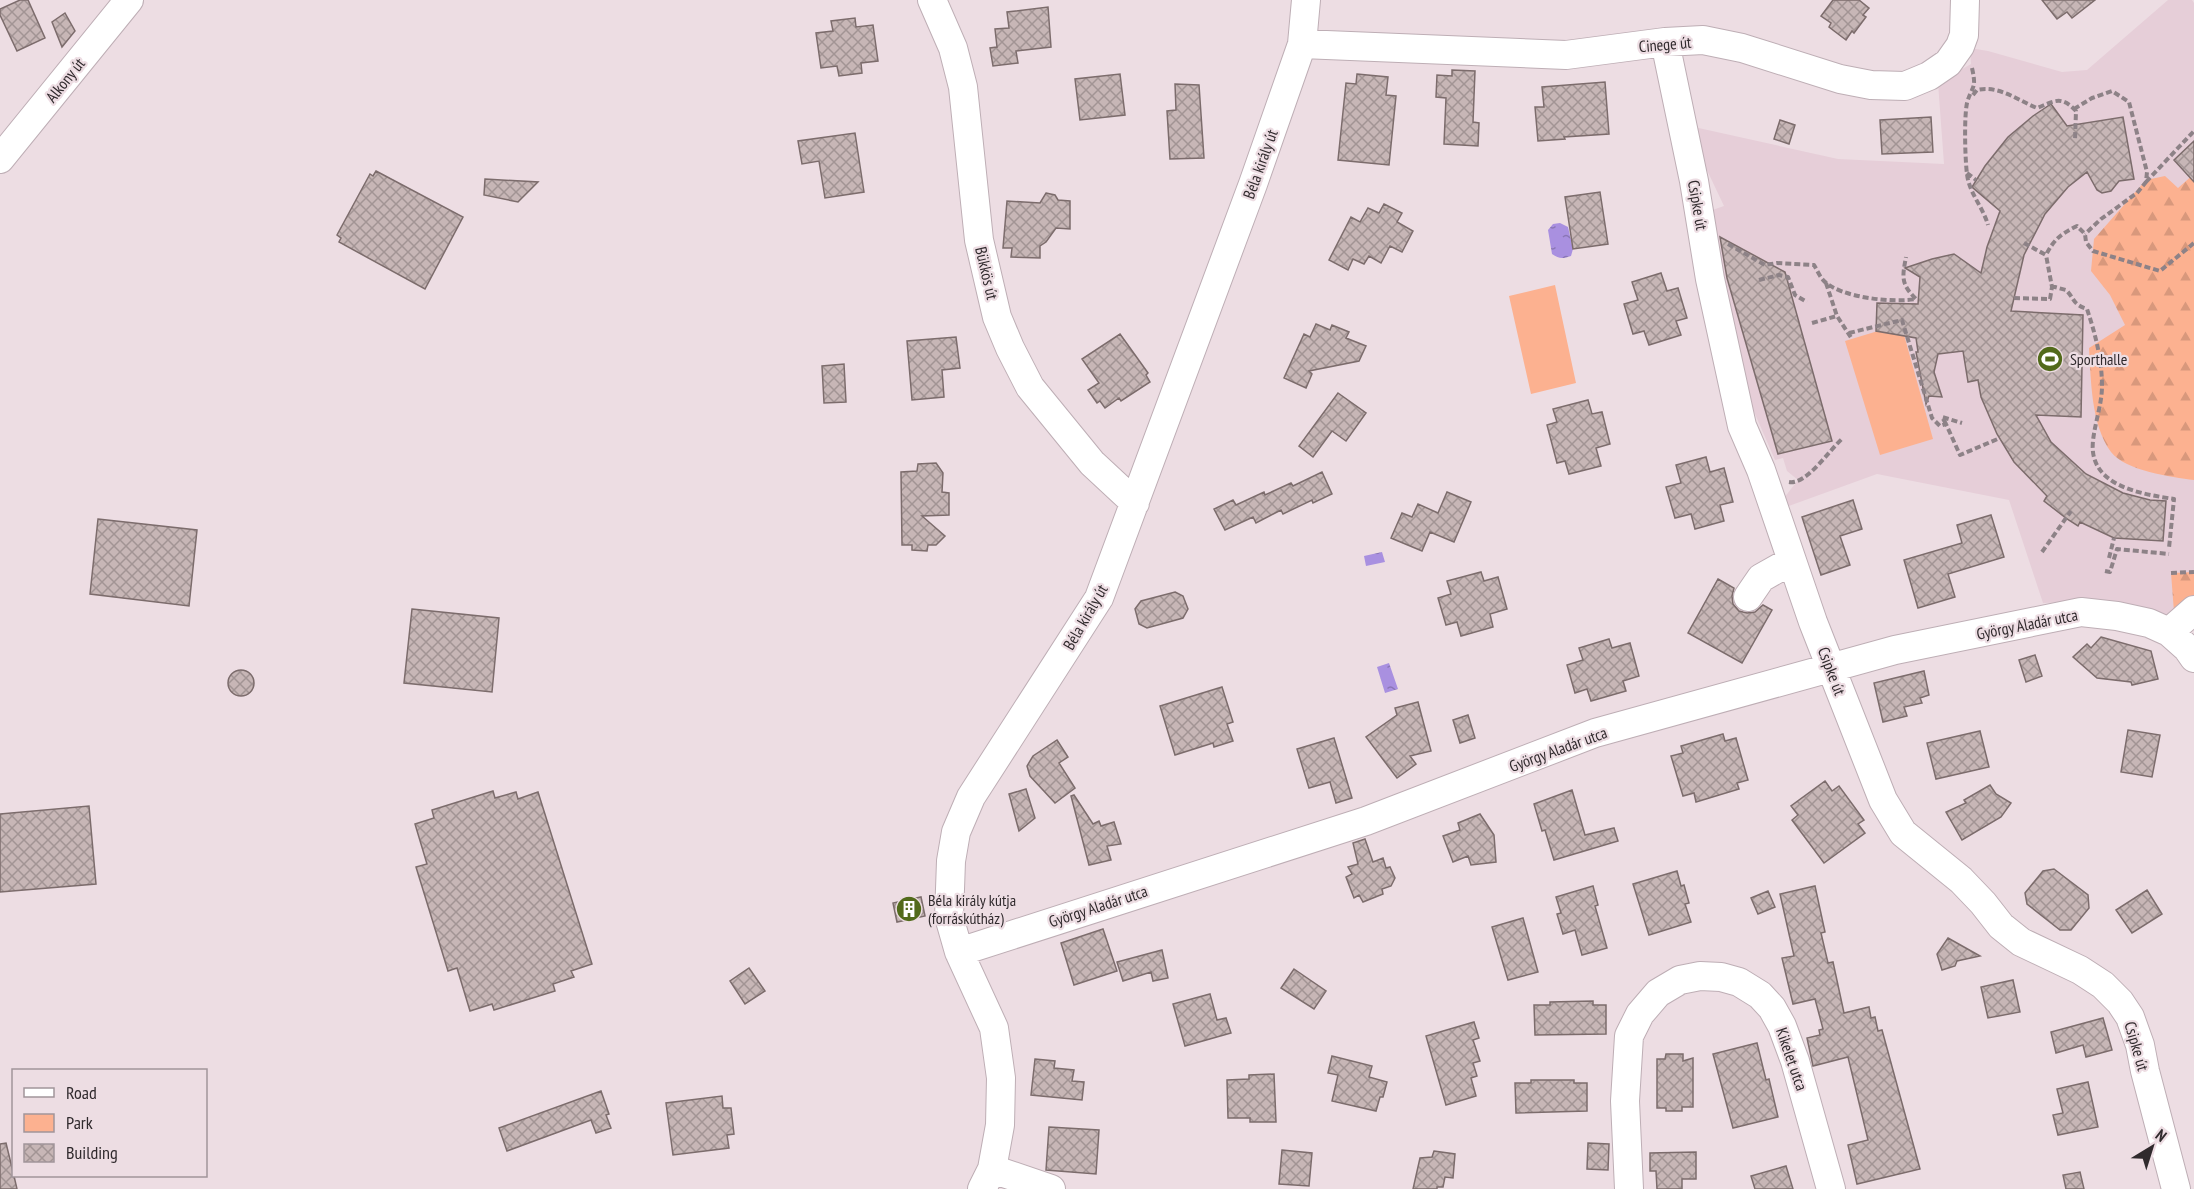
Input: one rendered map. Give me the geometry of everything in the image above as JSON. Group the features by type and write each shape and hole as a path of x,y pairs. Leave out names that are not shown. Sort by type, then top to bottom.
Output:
{"street":[{"name":"Alkony út","path":"0,159 129,0"},
{"name":"Bükkös út","path":"932,0 953,48 963,87 979,240 997,317 1030,387 1092,463 1135,503"},
{"name":"Béla király út","path":"987,1179 1000,1125 1001,1078 994,1028 959,951 949,917 951,861 956,832 971,797 1099,598 1253,184 1302,44 1306,0"},
{"path":"1960,46 1965,29 1965,0"},
{"name":"Cinege út","path":"1302,44 1566,55 1665,42 1703,40 1742,48 1840,79 1871,86 1905,86 1948,63 1960,46"},
{"name":"Csipke út","path":"1665,42 1694,181 1710,279 1742,426 1761,470 1791,561 1882,800 1903,833 1961,879 2007,932 2021,942 2079,970 2103,985 2120,1002 2130,1017 2140,1045 2176,1189"},
{"path":"1748,597 1761,578 1791,561"},
{"path":"2169,632 2194,610"},
{"name":"György Aladár utca","path":"959,951 1366,821 1595,733 1895,650 2081,612 2117,616 2149,623 2169,632 2187,648 2194,658"},
{"name":"Kikelet utca","path":"1629,1189 1625,1101 1629,1036 1640,1014 1658,993 1680,980 1700,976 1721,977 1739,982 1760,995 1772,1008 1782,1026 1795,1061 1831,1189"},
{"path":"987,1179 1052,1189"}],"path":[{"path":"1960,46 1971,64 1975,83 1967,103 1969,186 1985,213 1988,225"},
{"path":"1967,103 1977,90 1985,88 2002,90 2037,108 2058,100 2068,102 2076,111 2075,140"},
{"path":"2074,109 2092,98 2112,91 2129,102 2147,172 2146,182"},
{"path":"2085,234 2101,219 2137,193 2194,131"},
{"path":"1967,173 1976,180"},
{"path":"2014,298 2050,299 2052,286 2046,255 2060,234 2077,226 2085,234 2086,242 2093,251 2160,271 2194,243"},
{"path":"1720,240 1765,265 1777,263 1814,265 1826,282 1837,316 1852,339"},
{"path":"2025,243 2046,255"},
{"path":"1826,282 1847,292 1872,299 1900,302 1916,299 1905,288 1903,272 1906,257"},
{"path":"1759,280 1779,275 1788,278 1795,295 1807,302"},
{"path":"2052,286 2066,290 2078,306 2087,309 2095,333 2102,385 2093,437 2095,459 2102,472 2125,489 2174,499 2169,548"},
{"path":"1812,324 1837,316"},
{"path":"1849,333 1902,320 1932,418 1940,426 1946,424"},
{"path":"1962,423 1942,417 1960,455 2000,438"},
{"path":"1788,482 1796,483 1805,478 1843,438"},
{"path":"2042,552 2071,511"},
{"path":"2109,558 2114,538"},
{"path":"2105,571 2110,572 2117,549 2169,554"},
{"path":"2171,573 2194,572"}],"shaded area":[{"path":"2168,0 2192,0 2194,3 2194,595 2181,604 2167,621 2077,602 2043,603 2009,500 1877,474 1786,507 1784,498 1798,480 1787,471 1783,458 1775,460 1752,407 1704,213 1724,206 1706,168 1694,163 1685,125 1838,159 1944,164 1938,83 1971,64 1970,48 2062,72 2087,70"}],"green space":[{"path":"2194,174 2194,480 2162,475 2138,468 2118,459 2111,452 2099,429 2096,416 2089,348 2125,325 2110,295 2091,271 2094,239 2146,180 2165,176 2178,188"},
{"path":"1555,285 1576,383 1531,394 1509,296"},
{"path":"1901,324 1933,439 1880,455 1845,341"},
{"path":"2194,572 2194,595 2174,612 2171,573"}],"water":[{"path":"1560,223 1568,227 1573,249 1571,256 1563,258 1552,254 1548,230 1553,224"},
{"path":"1382,552 1385,562 1366,566 1364,556"},
{"path":"1389,663 1398,689 1385,693 1377,667"}],"building":[{"path":"20,0 28,0 45,38 17,51 0,15 0,9"},
{"path":"1833,0 1859,0 1869,8 1863,15 1866,17 1846,40 1829,27 1831,23 1821,16"},
{"path":"2042,0 2095,0 2072,18 2067,12 2057,19"},
{"path":"1048,7 1051,47 1016,51 1018,63 993,66 990,48 997,47 995,29 1009,28 1007,12"},
{"path":"65,13 75,31 62,47 52,22"},
{"path":"855,18 856,27 873,25 878,61 861,63 862,73 839,76 837,66 821,68 816,33 833,31 831,21"},
{"path":"1452,70 1475,71 1473,122 1479,123 1478,146 1444,144 1446,98 1436,97 1437,75 1452,76"},
{"path":"1120,74 1125,115 1080,120 1075,79"},
{"path":"1357,74 1388,77 1386,95 1396,96 1389,165 1338,160 1346,83 1356,84"},
{"path":"1605,82 1609,134 1538,141 1535,107 1544,107 1542,87"},
{"path":"1175,84 1199,85 1204,158 1170,159 1167,111 1176,110"},
{"path":"2051,104 2067,126 2123,117 2134,179 2119,181 2111,191 2102,193 2097,190 2087,172 2068,187 2045,214 2024,255 2011,311 2083,315 2081,417 2036,415 2051,442 2086,474 2123,493 2150,500 2166,501 2163,541 2114,538 2080,522 2078,526 2067,519 2044,501 2047,496 2014,462 1997,434 1981,397 1978,380 1968,382 1963,351 1938,354 1934,372 1942,397 1929,396 1926,404 1916,352 1918,352 1916,338 1876,331 1877,303 1918,304 1920,277 1905,268 1954,254 1981,273 1987,247 2000,211 1972,187 2008,137"},
{"path":"1931,117 1933,152 1882,154 1880,120"},
{"path":"1780,120 1795,125 1789,144 1774,139"},
{"path":"855,133 864,192 825,198 819,161 802,164 798,141"},
{"path":"2194,141 2194,182 2174,160"},
{"path":"376,171 463,217 425,289 339,242 341,238 337,235 370,174 373,176"},
{"path":"485,179 538,182 518,202 484,195"},
{"path":"1600,192 1608,244 1573,249 1565,197"},
{"path":"1046,193 1055,195 1058,200 1070,201 1070,229 1056,228 1046,242 1040,246 1040,258 1011,257 1012,248 1003,248 1007,201 1040,203"},
{"path":"1384,204 1402,213 1397,222 1413,231 1402,252 1390,246 1381,263 1369,256 1364,264 1353,259 1348,270 1329,260 1351,217 1360,222 1368,208 1379,213"},
{"path":"1720,237 1785,272 1832,441 1778,454 1727,278"},
{"path":"1661,273 1667,291 1678,288 1687,318 1676,321 1681,335 1649,345 1644,331 1633,334 1624,304 1638,300 1632,282"},
{"path":"1316,324 1330,330 1332,325 1349,332 1346,338 1366,346 1359,361 1309,371 1312,374 1306,388 1284,378 1304,334 1310,337"},
{"path":"1120,334 1148,373 1146,375 1150,382 1121,401 1119,398 1105,408 1100,401 1097,403 1088,390 1099,383 1082,359"},
{"path":"956,337 960,368 942,370 944,397 912,400 907,341"},
{"path":"844,364 846,402 824,403 822,366"},
{"path":"1338,393 1366,413 1346,441 1332,431 1313,457 1299,446"},
{"path":"1588,400 1592,414 1602,412 1610,444 1596,448 1601,466 1569,474 1565,461 1557,463 1547,425 1557,422 1553,409"},
{"path":"1706,457 1710,472 1724,468 1733,502 1720,505 1724,521 1695,529 1691,514 1675,518 1666,487 1681,483 1676,465"},
{"path":"936,463 943,473 942,492 949,493 949,515 922,516 945,536 936,545 928,545 927,551 912,550 912,545 902,545 901,472 917,471 918,464"},
{"path":"1322,472 1332,494 1313,503 1312,500 1283,514 1281,510 1256,523 1253,517 1225,530 1214,509 1233,500 1236,505 1291,483 1293,486"},
{"path":"1447,492 1471,502 1454,542 1430,532 1422,551 1391,538 1402,513 1412,517 1418,504 1438,513"},
{"path":"1853,500 1862,529 1840,536 1850,565 1821,575 1802,517"},
{"path":"1991,515 2004,557 1948,574 1955,597 1918,608 1904,560 1962,543 1957,525"},
{"path":"98,519 197,530 189,606 90,594"},
{"path":"1481,572 1484,581 1498,577 1507,609 1490,614 1493,627 1461,636 1457,622 1446,625 1438,598 1451,594 1447,581"},
{"path":"1718,579 1734,588 1733,604 1739,611 1755,612 1763,605 1772,610 1742,663 1688,633"},
{"path":"1175,592 1183,596 1188,609 1183,618 1147,628 1139,624 1135,609 1141,601"},
{"path":"412,609 499,618 492,692 404,683"},
{"path":"2101,637 2151,651 2158,679 2132,685 2131,682 2097,678 2073,657 2087,644 2091,648"},
{"path":"1609,639 1612,648 1630,643 1639,676 1623,681 1626,691 1591,701 1587,689 1575,693 1567,665 1583,660 1579,648"},
{"path":"2035,655 2042,676 2026,682 2019,660"},
{"path":"241,670 250,674 254,683 250,692 241,696 232,692 228,683 232,674"},
{"path":"1924,671 1929,695 1920,698 1922,703 1904,707 1907,716 1883,722 1874,683"},
{"path":"1222,687 1233,722 1227,724 1233,741 1214,747 1213,743 1175,755 1160,706"},
{"path":"1418,702 1431,751 1410,756 1416,764 1397,778 1366,737 1397,715 1395,708"},
{"path":"1468,715 1475,738 1460,743 1453,720"},
{"path":"2128,730 2160,735 2152,777 2121,772"},
{"path":"1980,731 1989,767 1936,779 1927,743"},
{"path":"1723,734 1725,741 1736,738 1748,780 1737,783 1739,789 1696,802 1694,793 1683,796 1671,756 1683,753 1681,746"},
{"path":"1334,738 1352,798 1336,803 1330,782 1309,788 1297,749"},
{"path":"1057,740 1068,757 1059,763 1075,788 1055,803 1030,776 1027,766 1033,756"},
{"path":"1825,781 1832,791 1839,786 1864,820 1858,824 1865,833 1824,863 1792,820 1798,815 1791,806"},
{"path":"1990,785 1996,794 2011,803 2001,817 1962,840 1946,812 1966,803 1964,800"},
{"path":"1026,789 1035,818 1019,831 1009,794"},
{"path":"1572,790 1585,835 1614,828 1618,841 1554,860 1534,804"},
{"path":"493,791 495,798 516,792 518,799 538,792 592,964 571,971 574,977 553,984 555,991 494,1010 492,1004 470,1011 457,968 448,971 416,867 427,864 415,824 434,818 432,810"},
{"path":"1074,795 1093,824 1099,821 1101,826 1114,822 1121,844 1107,846 1111,860 1089,865 1071,796"},
{"path":"89,806 96,884 0,892 0,814"},
{"path":"1480,814 1494,835 1496,862 1471,865 1468,856 1453,862 1443,836 1460,830 1458,823"},
{"path":"1365,839 1373,862 1383,858 1386,868 1390,867 1395,878 1391,886 1382,889 1383,894 1363,902 1359,895 1354,898 1346,877 1352,874 1348,867 1358,864 1353,843"},
{"path":"2054,869 2088,895 2089,908 2071,930 2060,930 2027,904 2025,893 2043,871"},
{"path":"1677,871 1689,903 1685,904 1691,922 1649,935 1633,884"},
{"path":"1593,886 1598,905 1595,906 1607,948 1582,955 1575,930 1563,934 1557,914 1561,913 1556,897"},
{"path":"1815,886 1825,932 1821,933 1828,963 1833,962 1844,1013 1869,1007 1871,1018 1875,1017 1878,1031 1882,1030 1920,1169 1857,1184 1848,1145 1868,1140 1848,1057 1813,1066 1807,1038 1820,1035 1819,1030 1823,1029 1815,999 1793,1004 1782,958 1794,956 1780,894"},
{"path":"2147,890 2162,914 2132,933 2116,910"},
{"path":"1768,891 1775,907 1758,914 1751,898"},
{"name":"Béla király kútja (forráskútház)","path":"921,897 925,916 897,922 893,903"},
{"path":"1523,918 1538,972 1508,980 1492,927"},
{"path":"1103,929 1117,971 1074,985 1061,943"},
{"path":"1948,938 1980,956 1957,961 1955,966 1942,970 1937,954"},
{"path":"1162,950 1168,978 1153,981 1151,972 1123,981 1117,962"},
{"path":"749,968 765,991 745,1004 730,981"},
{"path":"1294,969 1326,991 1314,1009 1281,988"},
{"path":"2013,980 2020,1012 1988,1018 1981,987"},
{"path":"1210,994 1217,1020 1226,1018 1231,1033 1185,1046 1173,1004"},
{"path":"1593,1001 1593,1005 1606,1005 1606,1034 1535,1035 1534,1005 1550,1005 1550,1002"},
{"path":"2103,1018 2112,1050 2086,1057 2083,1045 2056,1053 2051,1032"},
{"path":"1474,1022 1479,1038 1473,1040 1480,1061 1473,1063 1477,1076 1471,1078 1476,1096 1446,1105 1426,1036"},
{"path":"1757,1043 1778,1117 1733,1128 1713,1054"},
{"path":"1666,1054 1683,1054 1683,1061 1693,1058 1693,1107 1682,1107 1682,1111 1666,1111 1666,1108 1657,1108 1657,1059 1665,1059"},
{"path":"1332,1056 1372,1066 1369,1077 1387,1082 1376,1111 1332,1101 1338,1075 1328,1073"},
{"path":"1035,1059 1055,1061 1054,1068 1074,1070 1072,1081 1084,1082 1082,1100 1031,1095"},
{"path":"1274,1074 1276,1122 1250,1122 1250,1118 1228,1118 1227,1080 1249,1079 1249,1075"},
{"path":"1531,1080 1574,1080 1574,1083 1587,1083 1587,1111 1516,1113 1515,1083 1531,1083"},
{"path":"2088,1082 2098,1127 2058,1135 2053,1115 2063,1113 2057,1089"},
{"path":"601,1091 611,1128 596,1133 591,1120 507,1151 499,1128"},
{"path":"722,1096 723,1108 731,1108 734,1134 727,1135 729,1148 673,1155 666,1103"},
{"path":"1049,1127 1099,1130 1096,1174 1046,1170"},
{"path":"6,1143 12,1177 14,1177 17,1189 0,1189 0,1144"},
{"path":"1588,1143 1609,1144 1608,1170 1587,1169"},
{"path":"1282,1150 1312,1153 1309,1186 1279,1184"},
{"path":"1434,1151 1455,1154 1453,1178 1445,1177 1443,1187 1437,1187 1437,1189 1413,1189 1420,1158 1432,1157"},
{"path":"1696,1152 1696,1179 1682,1179 1682,1189 1657,1189 1656,1171 1650,1171 1650,1153"},
{"path":"1786,1166 1793,1189 1755,1189 1751,1176"},
{"path":"2080,1172 2084,1189 2066,1189 2063,1175"}],"place":[{"name":"Sporthalle","path":"2050,359"},
{"name":"Béla király kútja (forráskútház)","path":"909,909"}]}
